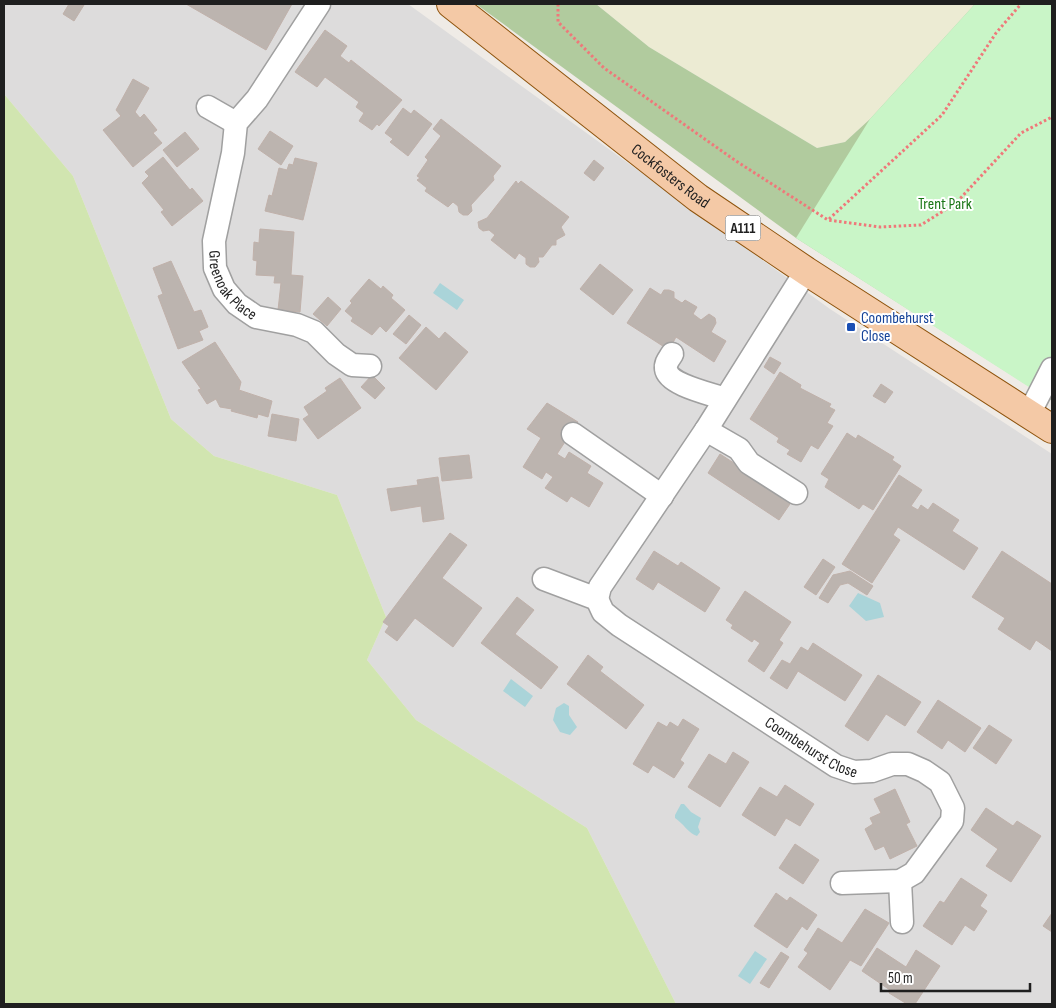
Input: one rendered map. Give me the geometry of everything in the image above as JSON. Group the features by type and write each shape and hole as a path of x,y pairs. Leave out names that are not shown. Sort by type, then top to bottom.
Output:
{"main road":[{"name":"Cockfosters Road","path":"451,4 690,192 806,271 1052,429"}],"street":[{"path":"208,107 236,123 257,99 319,4"},
{"name":"Greenoak Place","path":"236,123 233,153 214,241 215,268 224,289 236,304 256,317 297,324 314,332 336,354 352,365 370,366"},
{"path":"544,579 597,599 600,587 706,430 806,271"},
{"path":"672,354 666,364 666,371 672,380 725,399"},
{"path":"1029,414 1052,369"},
{"path":"706,430 739,449 749,463 796,493"},
{"path":"573,434 662,496"},
{"name":"Coombehurst Close","path":"597,599 603,612 618,625 836,766 854,772 872,771 892,764 908,764 924,771 940,782 953,808 952,821 914,873 900,881"},
{"path":"842,883 900,881 902,922"}],"path":[{"path":"558,4 558,22 604,68 736,161 828,220 880,227 921,225 956,203 1021,133 1052,117"},
{"path":"828,220 942,115 996,33 1021,4"}],"shaded area":[{"path":"4,4 408,4 830,309 1052,454 1052,1004 676,1004 587,828 416,720 367,660 386,617 337,495 214,456 171,419 73,176 4,94"}],"green space":[{"name":"Trent Park","path":"476,4 596,4 649,47 817,148 845,142 870,119 975,4 1052,4 1052,401 796,238"},
{"path":"596,4 975,4 870,119 845,142 817,148 649,47"},
{"name":"Trent Park","path":"975,4 1052,4 1052,358 1032,389 796,238 870,119"},
{"path":"4,94 73,176 171,419 214,456 337,495 386,617 367,660 416,720 587,828 676,1004 4,1004"}],"water":[{"path":"440,283 464,300 457,310 433,293"},
{"path":"858,593 880,603 884,617 866,621 849,606"},
{"path":"511,679 533,696 525,707 503,691"},
{"path":"564,703 569,706 569,715 577,727 570,735 560,732 553,720 556,708"},
{"path":"681,804 684,804 691,812 701,818 698,827 700,832 697,836 675,818"},
{"path":"755,951 767,959 750,984 738,976"}],"building":[{"path":"69,4 84,5 74,21 63,14"},
{"path":"186,4 292,4 266,50"},
{"path":"325,30 347,46 340,56 349,63 351,60 402,100 379,126 377,124 372,130 359,121 364,113 356,107 359,102 325,77 317,87 295,72"},
{"path":"133,79 149,88 135,112 140,118 144,114 157,130 153,133 162,143 133,167 103,130 121,116 116,110"},
{"path":"403,108 411,114 414,110 432,124 408,156 390,142 393,139 385,133"},
{"path":"441,119 501,166 493,176 494,180 471,205 472,211 468,215 463,215 459,212 458,206 453,202 448,207 425,191 427,188 417,180 420,178 417,176 428,160 425,157 441,136 433,129"},
{"path":"270,131 293,146 281,165 258,149"},
{"path":"185,132 199,149 177,167 163,150"},
{"path":"163,157 190,190 192,188 203,201 172,226 161,212 164,210 142,183 149,176 145,172"},
{"path":"295,158 317,163 303,220 265,211 269,195 272,196 279,168 287,170 289,164 293,165"},
{"path":"594,160 604,168 594,181 584,173"},
{"path":"516,181 518,184 521,181 569,217 561,227 565,235 556,240 556,245 552,245 543,257 538,257 539,262 535,267 530,267 526,264 526,258 519,253 515,259 491,240 495,235 489,230 483,231 479,228 478,222 487,218"},
{"path":"260,229 294,232 291,275 303,276 300,312 278,310 281,283 274,283 275,276 256,275 257,261 253,260 254,242 259,243"},
{"path":"171,261 194,312 201,310 208,327 199,331 203,340 178,349 158,296 163,294 153,268"},
{"path":"600,264 633,290 613,315 580,289"},
{"path":"369,279 381,289 383,286 393,295 391,298 405,310 386,332 380,326 372,335 351,321 353,318 345,311 352,303 350,301"},
{"path":"650,288 661,295 664,290 674,292 674,298 682,303 685,300 697,307 693,314 701,320 709,314 715,318 716,323 711,332 726,341 714,362 676,337 669,350 627,323"},
{"path":"328,297 341,309 327,326 313,314"},
{"path":"409,315 421,325 406,344 393,334"},
{"path":"426,327 439,339 445,332 468,352 436,390 399,358"},
{"path":"215,342 241,382 239,390 272,401 268,417 258,414 257,418 231,411 232,409 220,407 216,399 207,404 198,390 201,389 182,362"},
{"path":"770,357 781,363 774,374 764,367"},
{"path":"780,372 801,385 800,388 831,404 829,407 835,410 827,423 833,426 818,449 811,445 801,462 787,454 790,450 777,442 779,438 750,419"},
{"path":"372,375 385,388 375,399 361,387"},
{"path":"340,378 361,408 318,439 303,419 309,415 304,407 327,391 325,388"},
{"path":"881,384 893,392 885,403 873,396"},
{"path":"547,403 578,422 557,454 565,459 569,452 591,466 587,473 603,483 589,507 571,496 567,502 545,488 553,477 546,472 542,479 523,467 541,438 527,429"},
{"path":"272,414 299,419 296,441 268,436"},
{"path":"847,433 856,439 858,435 894,457 892,460 901,466 873,510 863,504 859,509 825,487 829,479 821,474"},
{"path":"720,454 792,501 779,520 708,473"},
{"path":"469,455 472,478 442,481 439,458"},
{"path":"899,475 922,490 911,506 918,510 921,505 928,510 933,503 959,520 952,531 978,548 964,570 898,527 893,535 900,540 872,583 842,564"},
{"path":"438,477 444,519 423,522 421,506 391,511 387,489 418,485 417,480"},
{"path":"450,533 467,545 442,578 482,608 453,647 415,618 397,641 385,632 389,626 383,622"},
{"path":"654,551 678,566 681,562 720,588 705,612 658,582 653,590 636,579"},
{"path":"1002,551 1052,584 1052,651 1036,640 1030,650 998,629 1005,618 972,597"},
{"path":"823,559 835,567 816,595 804,587"},
{"path":"850,571 873,586 867,595 848,583 840,585 828,603 819,598 833,575"},
{"path":"745,591 791,622 779,640 783,643 764,672 748,661 760,643 754,639 752,642 731,628 733,625 726,620"},
{"path":"517,597 534,610 515,634 558,667 541,689 481,643"},
{"path":"813,643 862,675 845,701 798,671 787,689 770,678 782,660 790,664 801,647 808,651"},
{"path":"588,655 603,667 600,671 644,705 626,729 567,684"},
{"path":"878,675 921,702 905,726 886,714 868,741 845,726"},
{"path":"938,700 981,728 965,752 948,740 942,749 917,732"},
{"path":"683,719 699,729 680,760 684,763 674,778 653,765 648,773 633,764 658,722 667,727 670,722 678,727"},
{"path":"989,725 1012,740 996,764 973,748"},
{"path":"733,752 749,762 720,807 688,787 709,754 726,764"},
{"path":"785,785 814,804 800,826 786,818 775,836 742,815 760,787 777,797"},
{"path":"895,789 910,822 906,824 917,846 890,859 884,846 875,850 865,829 873,824 870,818 881,813 874,799"},
{"path":"986,808 1013,826 1017,821 1041,836 1011,882 986,866 998,849 971,830"},
{"path":"795,844 819,860 803,884 779,868"},
{"path":"961,878 987,895 980,906 987,911 974,931 965,925 952,945 923,926 940,901 944,903"},
{"path":"776,893 787,901 790,897 817,915 807,930 802,926 787,948 754,926"},
{"path":"865,909 889,923 861,966 850,960 830,990 798,967 808,953 804,950 818,928 842,943"},
{"path":"1052,913 1052,932 1043,926"},
{"path":"877,948 906,967 916,950 940,966 915,1004 907,1004 889,993 890,990 862,971"},
{"path":"781,952 789,957 769,988 760,983"}],"place":[{"name":"Coombehurst Close","path":"851,327"}]}
